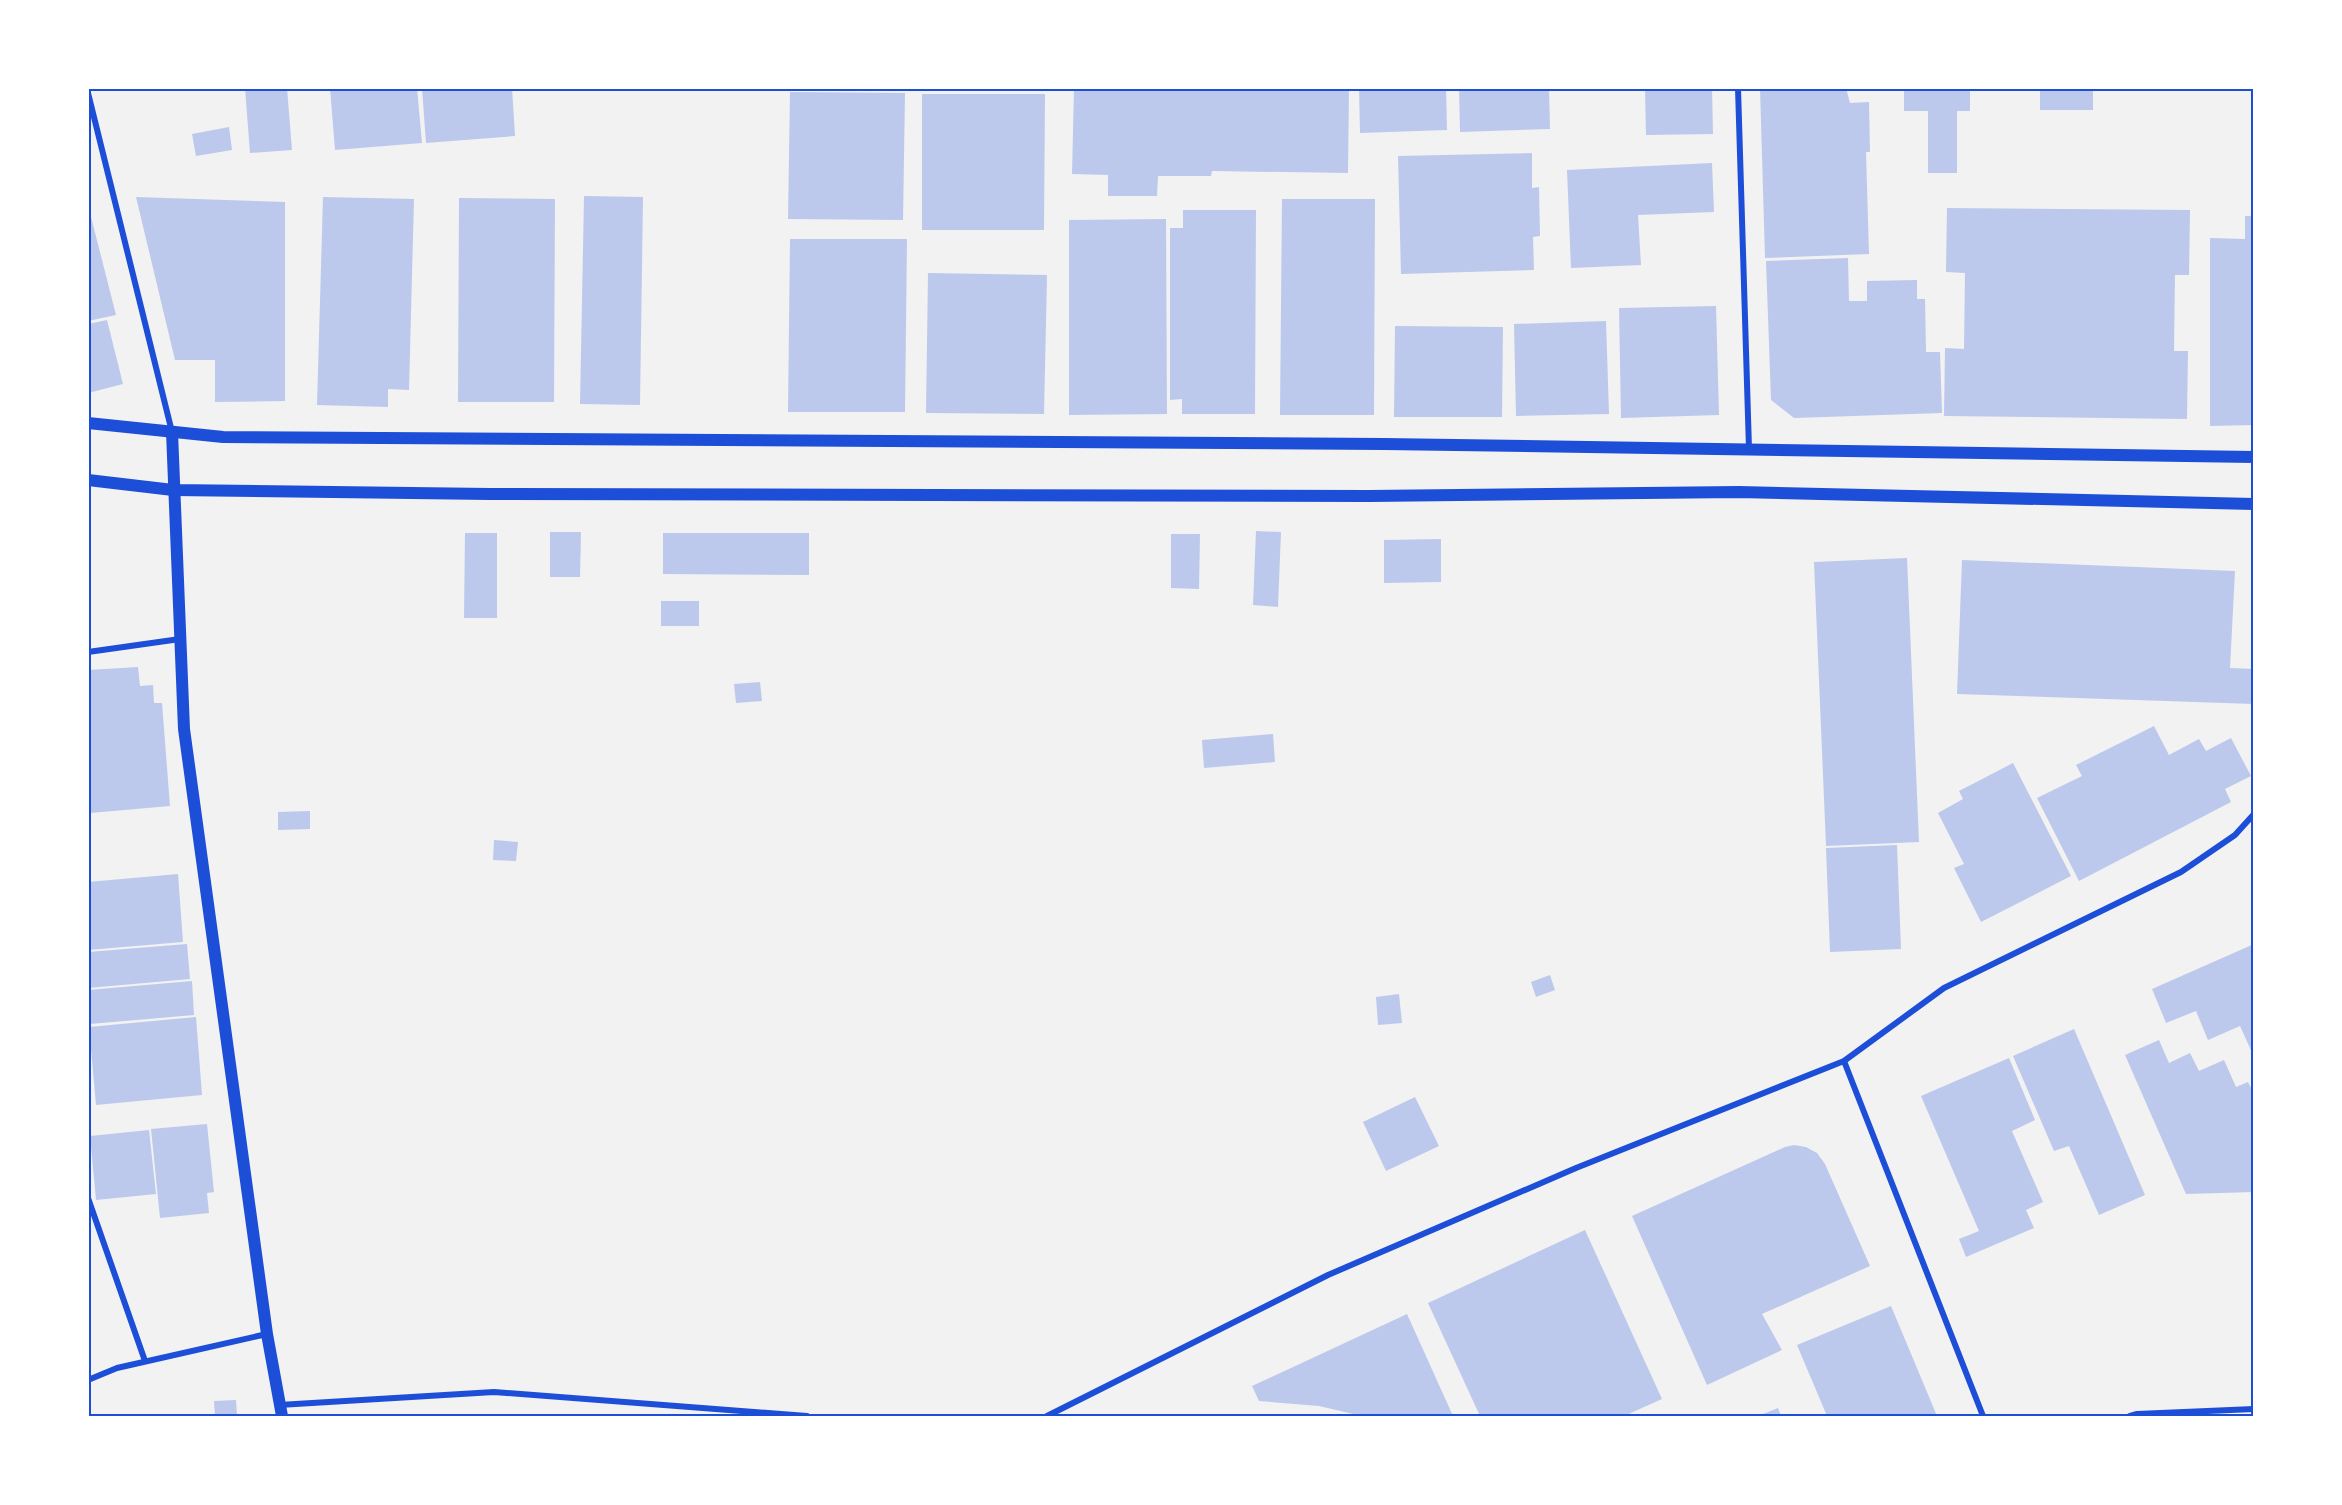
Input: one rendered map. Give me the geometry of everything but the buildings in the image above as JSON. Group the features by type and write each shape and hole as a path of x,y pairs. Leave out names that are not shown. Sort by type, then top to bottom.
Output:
{"main road":[{"path":"88,423 223,437 1372,443 2253,457"},
{"path":"172,432 184,729 267,1334 281,1411"},
{"path":"88,480 173,490 490,495 1369,496 1739,492 2253,504"}],"street":[{"path":"1738,88 1749,449"},
{"path":"88,93 172,432"},
{"path":"88,652 180,639"},
{"path":"1047,1416 1328,1275 1576,1168 1845,1061 1944,988 2181,872 2235,835 2253,814"},
{"path":"1845,1061 1983,1416"},
{"path":"88,1198 145,1361"},
{"path":"88,1380 117,1368 267,1334"},
{"path":"281,1411 494,1392 807,1416"},
{"path":"2130,1416 2253,1409"}]}
